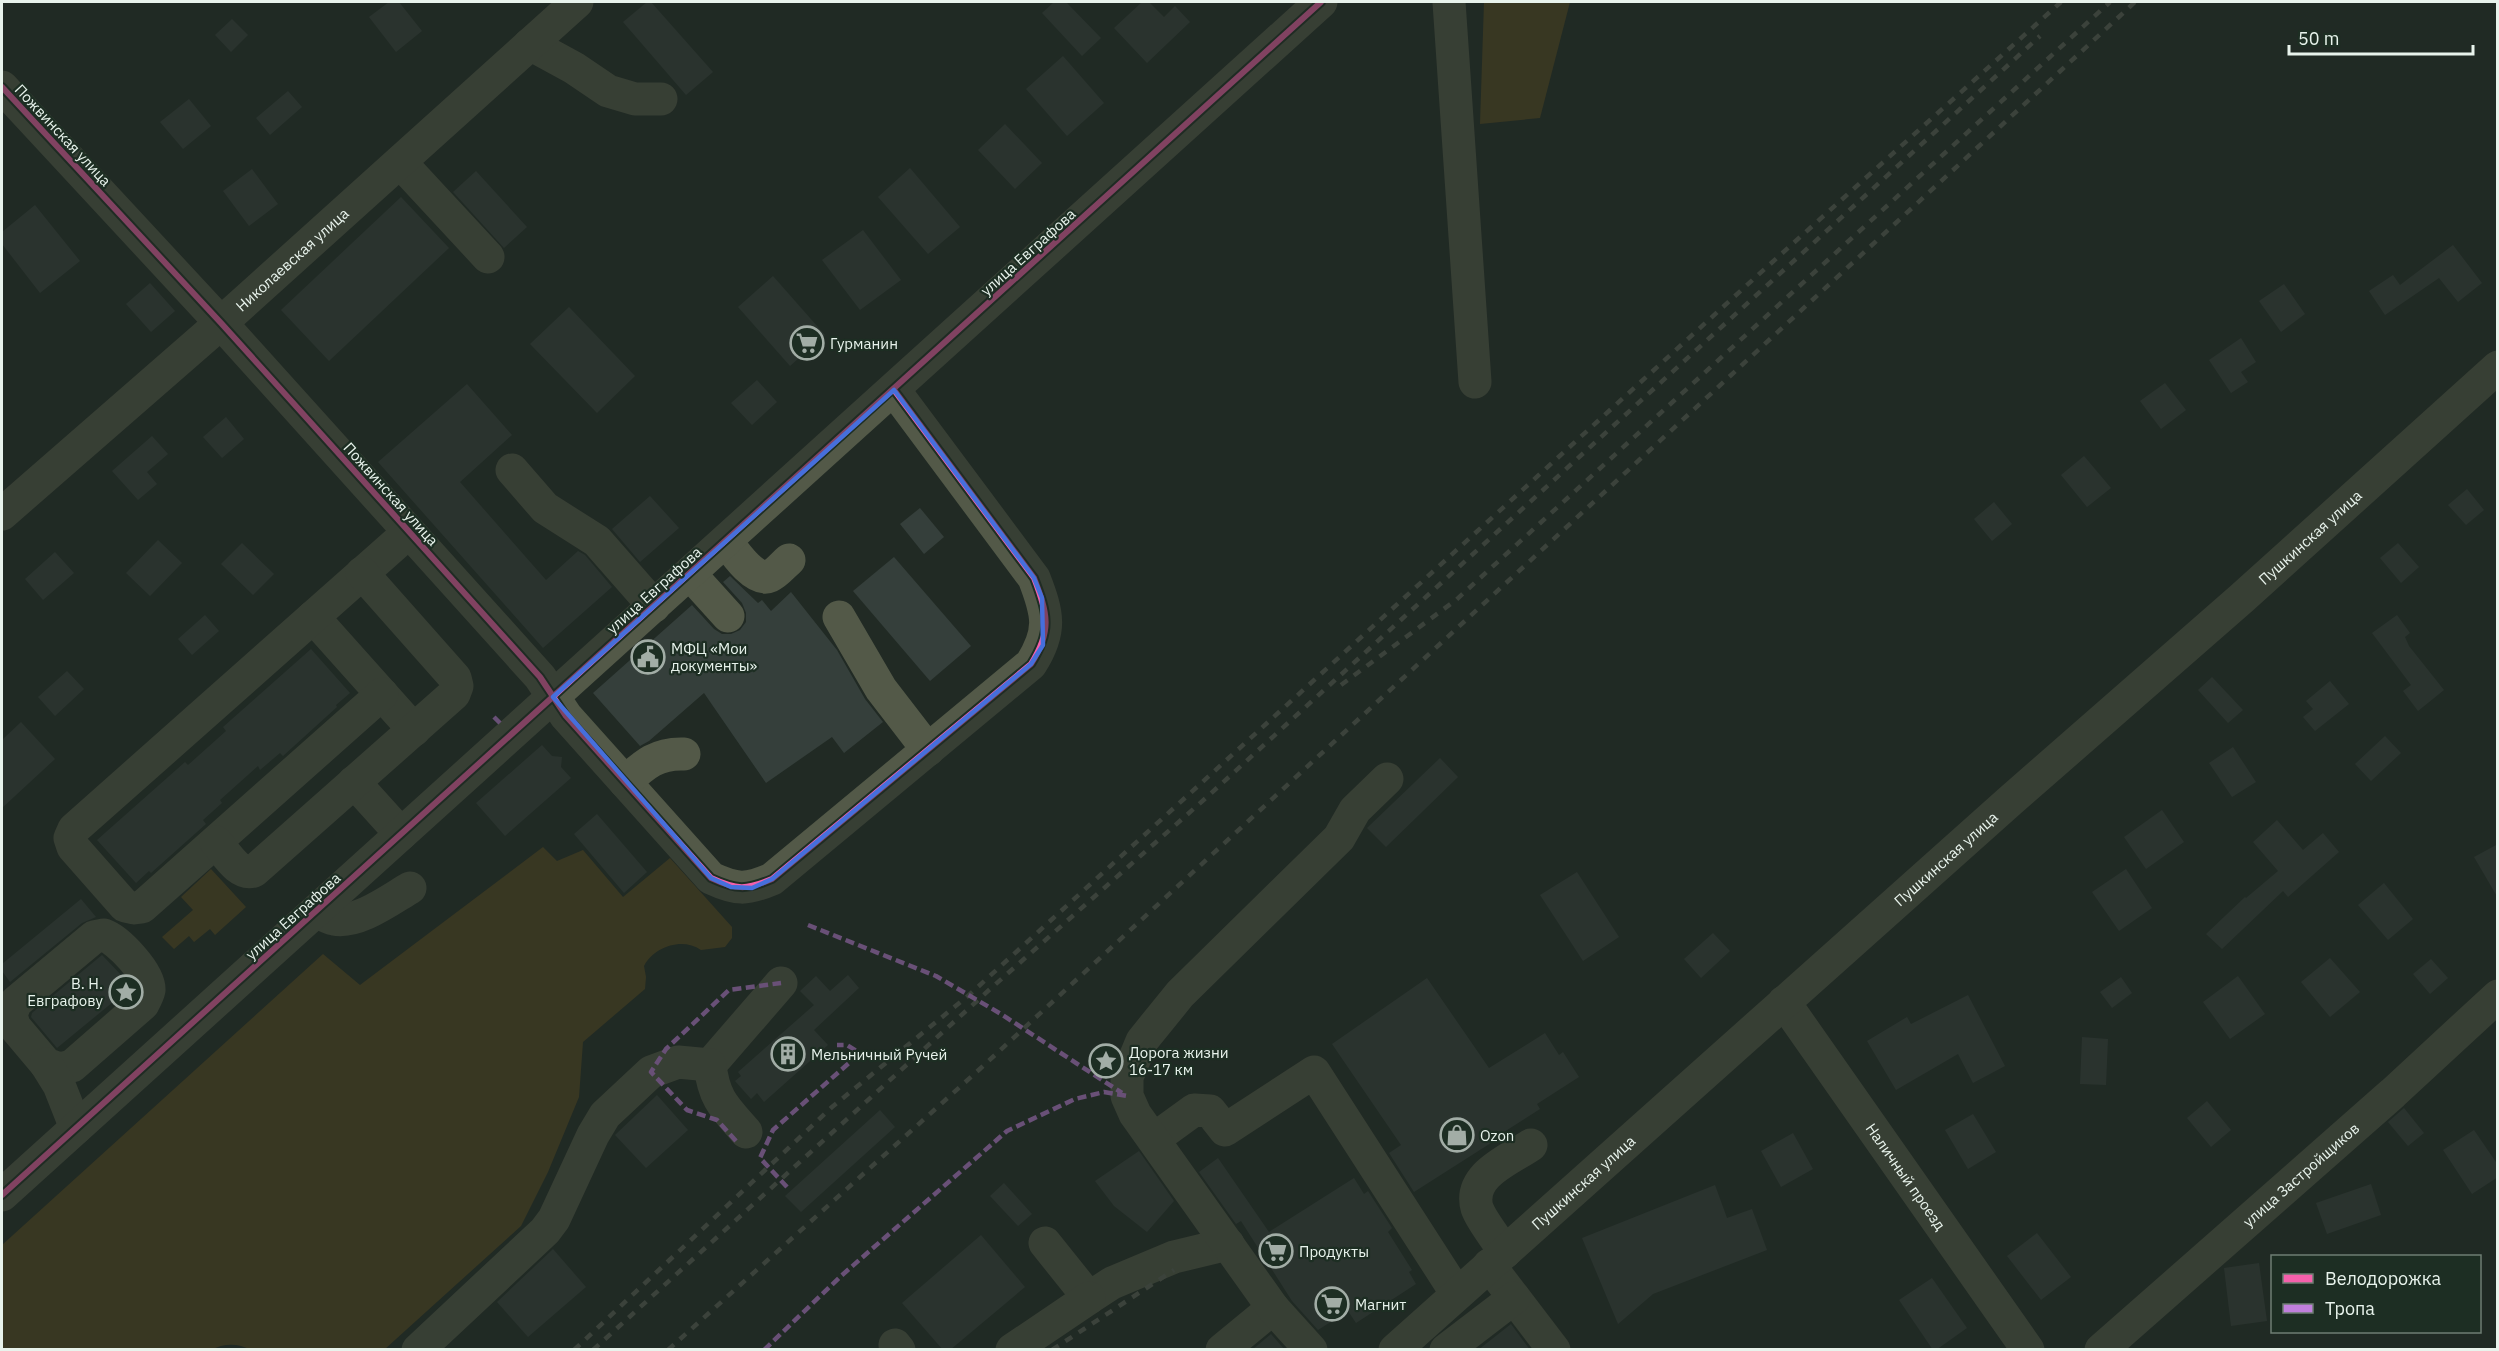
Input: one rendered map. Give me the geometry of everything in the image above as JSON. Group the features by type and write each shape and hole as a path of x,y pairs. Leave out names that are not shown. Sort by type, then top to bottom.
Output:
{"street":[{"name":"Николаевская улица","path":"2,513 221,323 577,2"},
{"name":"улица Евграфова","path":"2,1195 1321,2"},
{"path":"1449,2 1475,382"},
{"path":"530,44 574,68 608,91 635,99 661,99"},
{"name":"Пожвинская улица","path":"2,87 221,323 540,677 566,716 711,878 731,887 753,888 772,879 928,750"},
{"path":"400,162 488,257"},
{"name":"Пушкинская улица","path":"1411,1344 1457,1294 1497,1258 2011,800 2242,598 2498,367"},
{"path":"839,617 881,689 928,750 1031,664 1043,645 1046,621 1042,598 1034,578 894,390"},
{"path":"512,470 545,508 597,541 654,606"},
{"path":"382,694 142,906 134,908 125,906 73,847 70,838 74,829 409,532"},
{"path":"726,541 753,574 761,577 769,577 789,560"},
{"path":"216,842 241,871 248,873 254,871 454,693 457,686 455,678 362,573"},
{"path":"690,574 728,616"},
{"path":"313,617 414,730"},
{"path":"625,782 645,764 667,753 684,754"},
{"path":"1311,1350 1273,1308 1135,1114 1127,1096 1127,1077 1142,1041 1180,994 1339,838 1355,810 1387,779"},
{"path":"354,782 401,834"},
{"path":"317,911 331,919 353,917 373,910 410,888"},
{"path":"46,1064 59,1069 72,1066 143,1004 149,990 145,975 114,939 104,934 94,937 16,1002 11,1014 14,1026 46,1064 59,1085 76,1128"},
{"path":"746,1132 720,1103 712,1083 710,1065 781,983"},
{"name":"улица Застройщиков","path":"2101,1350 2393,1093 2498,996"},
{"name":"Наличный проезд","path":"1784,1002 2028,1350"},
{"path":"136,1011 166,1047"},
{"path":"418,1350 545,1231 554,1219 593,1135 605,1115 651,1072 678,1062 710,1065"},
{"path":"1154,1139 1194,1110 1210,1111 1225,1130 1314,1072 1457,1294"},
{"path":"1531,1145 1484,1175 1476,1190 1477,1208 1514,1298 1554,1350"},
{"path":"1045,1243 1089,1298"},
{"path":"1012,1350 1112,1283 1174,1257 1228,1244"},
{"path":"1446,1350 1514,1298"},
{"path":"1222,1350 1273,1308"}],"highlighted area":[{"path":"894,390 1034,578 1042,598 1043,645 1031,664 772,879 752,888 731,887 711,878 553,697"}],"shaded area":[{"path":"1484,2 1570,2 1540,118 1480,124"},
{"path":"543,847 557,861 583,850 623,897 670,858 732,927 732,938 725,947 701,950 694,946 677,944 661,949 644,966 645,989 583,1042 579,1097 548,1172 521,1226 385,1349 251,1350 231,1345 211,1350 2,1349 2,1245 323,954 360,985"},
{"path":"211,869 246,907 215,935 210,929 194,942 189,936 174,949 162,937 193,910 181,897"}],"building":[{"path":"389,2 399,2 422,31 396,52 369,17"},
{"path":"647,2 651,2 713,72 686,95 623,22"},
{"path":"1054,2 1066,2 1101,38 1082,56 1042,13"},
{"path":"1142,2 1149,2 1164,17 1175,6 1190,22 1147,63 1114,28"},
{"path":"232,19 248,35 231,52 215,35"},
{"path":"1063,56 1104,103 1067,136 1026,89"},
{"path":"288,91 302,107 270,135 256,118"},
{"path":"189,99 211,126 183,149 160,122"},
{"path":"1005,124 1042,163 1015,189 978,150"},
{"path":"910,168 960,227 928,254 878,197"},
{"path":"252,169 278,204 249,226 223,191"},
{"path":"476,171 527,227 504,248 453,192"},
{"path":"401,197 449,248 329,361 281,310"},
{"path":"35,205 80,261 40,293 2,244 2,232"},
{"path":"863,230 901,280 860,310 822,260"},
{"path":"2453,245 2482,283 2458,302 2439,278 2385,315 2369,291 2393,275 2400,285"},
{"path":"773,276 825,335 790,366 738,307"},
{"path":"150,283 175,311 151,332 126,304"},
{"path":"2284,284 2305,314 2281,332 2259,301"},
{"path":"569,307 635,376 597,413 530,344"},
{"path":"2241,338 2256,362 2241,372 2248,382 2231,393 2209,360"},
{"path":"757,380 777,402 752,425 731,403"},
{"path":"2165,383 2186,410 2161,429 2140,401"},
{"path":"467,384 512,435 460,482 546,580 578,551 585,555 612,587 543,648 378,462"},
{"path":"226,417 244,439 222,458 203,437"},
{"path":"152,436 168,454 147,472 157,484 138,500 112,471"},
{"path":"2084,456 2111,488 2087,507 2061,475"},
{"path":"2467,489 2484,510 2466,525 2448,505"},
{"path":"650,496 679,528 640,562 612,529"},
{"path":"1994,502 2012,524 1992,541 1974,519"},
{"path":"920,508 944,537 924,554 900,524"},
{"path":"158,540 182,563 150,596 126,573"},
{"path":"242,543 274,574 253,595 221,564"},
{"path":"2398,543 2419,567 2401,583 2380,558"},
{"path":"55,552 74,573 43,600 25,579"},
{"path":"894,557 971,646 930,681 853,591"},
{"path":"730,576 758,603 762,600 771,611 791,592 837,650 865,699 883,722 844,753 832,737 766,783 704,693 649,741 640,746 593,693 692,605 714,629 722,634 731,634 740,630 746,622 746,613 742,603 723,582"},
{"path":"205,615 219,631 192,655 178,639"},
{"path":"2397,615 2410,633 2405,637 2409,646 2444,690 2418,711 2403,691 2411,685 2372,633"},
{"path":"311,649 350,693 283,756 280,753 260,770 258,766 220,800 222,803 203,820 206,824 151,873 149,871 136,883 97,840 185,762 188,765 226,731 223,727"},
{"path":"67,671 84,689 55,716 38,697"},
{"path":"2212,677 2243,710 2228,723 2198,690"},
{"path":"2330,681 2349,704 2315,731 2303,717 2313,709 2306,701"},
{"path":"21,722 55,759 2,808 2,740"},
{"path":"2385,736 2401,753 2371,781 2355,764"},
{"path":"542,745 552,756 562,757 561,767 571,778 505,836 476,803"},
{"path":"2233,747 2256,782 2232,797 2209,763"},
{"path":"1440,758 1458,777 1386,847 1367,828"},
{"path":"2162,810 2184,842 2146,869 2124,837"},
{"path":"597,814 647,872 624,893 574,834"},
{"path":"2277,820 2303,850 2323,833 2339,852 2288,897 2283,891 2222,949 2206,934 2245,897 2278,871 2253,842"},
{"path":"2498,844 2498,898 2474,857"},
{"path":"2126,869 2152,908 2119,931 2092,892"},
{"path":"1577,872 1619,937 1583,961 1540,895"},
{"path":"2384,883 2413,919 2388,940 2358,905"},
{"path":"81,899 96,917 82,923 10,982 2,971 2,964"},
{"path":"1713,933 1730,951 1701,978 1684,959"},
{"path":"102,955 124,978 130,988 57,1048 31,1017 32,1013"},
{"path":"2330,958 2360,992 2330,1017 2301,982"},
{"path":"2431,959 2448,978 2430,994 2413,974"},
{"name":"Мельничный Ручей","path":"848,975 859,988 814,1030 828,1045 764,1102 757,1093 751,1099 735,1081 741,1076 738,1072 814,1005 800,991 816,976 830,991"},
{"path":"2238,976 2265,1014 2230,1039 2203,1002"},
{"path":"2121,977 2132,993 2112,1008 2100,992"},
{"path":"1427,978 1489,1068 1545,1033 1559,1055 1563,1052 1579,1077 1537,1104 1540,1109 1504,1132 1505,1134 1414,1192 1389,1153 1401,1145 1332,1044"},
{"path":"1968,995 2005,1066 1973,1083 1958,1054 1896,1090 1867,1041 1907,1017 1911,1024"},
{"path":"2082,1037 2108,1039 2106,1085 2080,1084"},
{"path":"657,1095 688,1130 646,1168 615,1135"},
{"path":"2207,1101 2231,1130 2211,1147 2187,1118"},
{"path":"2404,1108 2424,1133 2408,1146 2388,1122"},
{"path":"880,1110 895,1127 801,1212 785,1196"},
{"path":"1973,1114 1996,1152 1968,1169 1945,1130"},
{"path":"2474,1130 2498,1165 2498,1177 2472,1194 2443,1150"},
{"path":"1793,1133 1813,1169 1781,1187 1761,1151"},
{"path":"1139,1151 1174,1201 1147,1232 1114,1206 1095,1181"},
{"path":"1218,1158 1269,1232 1354,1178 1364,1194 1368,1191 1392,1228 1388,1232 1412,1270 1409,1272 1416,1284 1356,1323 1348,1311 1318,1330 1292,1301 1241,1221 1236,1224 1199,1172"},
{"path":"1004,1183 1032,1214 1018,1226 990,1196"},
{"path":"2371,1184 2381,1215 2327,1234 2316,1203"},
{"path":"1715,1185 1727,1218 1752,1209 1767,1250 1653,1294 1618,1324 1582,1238"},
{"path":"2037,1233 2071,1277 2041,1300 2007,1256"},
{"path":"981,1235 1025,1287 950,1350 943,1350 902,1303"},
{"path":"553,1249 586,1287 528,1337 497,1302"},
{"path":"2259,1263 2267,1321 2231,1326 2224,1268"},
{"path":"1932,1278 1967,1328 1936,1350 1933,1350 1899,1300"},
{"path":"1511,1324 1530,1350 1478,1350"},
{"path":"1271,1334 1285,1350 1252,1350"}],"railway":[{"path":"574,1350 832,1107 969,995 1758,275 2061,2"},
{"path":"1341,685 1456,600 2110,2"},
{"path":"668,1350 982,1067 2135,2"},
{"path":"593,1350 989,990 1207,797 2040,36"},
{"path":"1052,1350 1174,1270"}],"marked path":[{"path":"494,717 500,723"},
{"path":"808,925 936,976 1001,1014 1122,1093"},
{"path":"736,1141 717,1120 687,1110 651,1072 666,1049 729,990 781,983"},
{"path":"787,1187 760,1158 773,1130 849,1063 858,1052 847,1045 837,1045"},
{"path":"764,1350 841,1276 1007,1131 1075,1099 1104,1092 1127,1096"}],"cycle path":[{"path":"2,1195 1321,2"},
{"path":"2,87 221,323 540,677 566,716 711,878 728,885 748,887 772,879 1031,664 1042,642 1045,632 1045,612 1034,578 894,390"}],"place":[{"name":"Гурманин","path":"807,343"},
{"name":"МФЦ «Мои документы»","path":"648,657"},
{"name":"В. Н. Евграфову","path":"126,992"},
{"name":"Мельничный Ручей","path":"788,1054"},
{"name":"Дорога жизни 16-17 км","path":"1106,1061"},
{"name":"Ozon","path":"1457,1135"},
{"name":"Продукты","path":"1276,1251"},
{"name":"Магнит","path":"1332,1304"}]}
